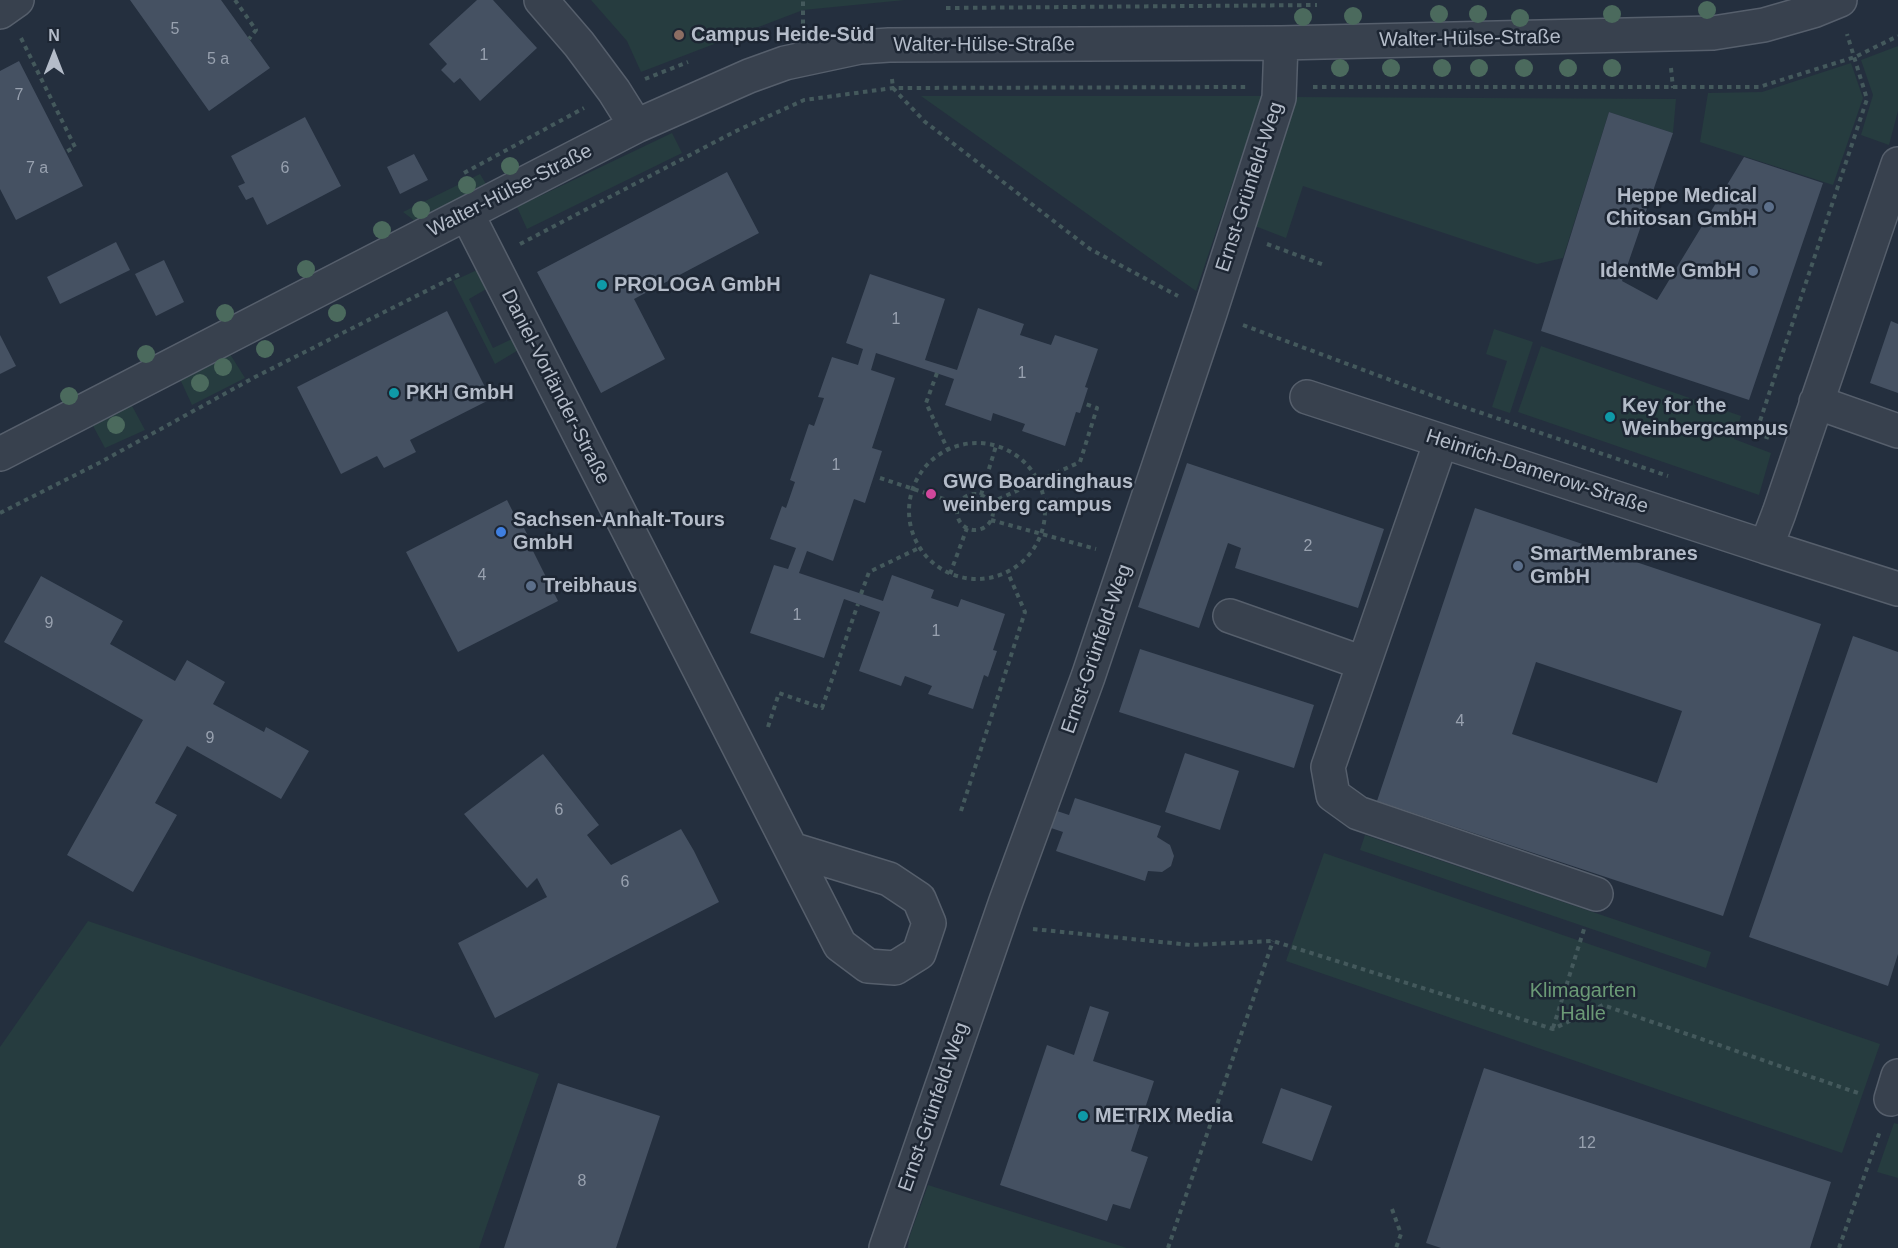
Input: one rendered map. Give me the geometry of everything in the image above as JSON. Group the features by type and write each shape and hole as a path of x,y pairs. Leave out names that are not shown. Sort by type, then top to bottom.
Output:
{"street":[{"path":"541,0 615,91 636,126"},
{"name":"Walter-Hülse-Straße","path":"0,454 636,126 749,76 785,63 860,47 889,45 1281,43 1713,33 1781,20 1842,13"},
{"name":"Ernst-Grünfeld-Weg","path":"886,1248 998,926 1088,677 1210,313 1279,98 1281,43"},
{"path":"1766,547 1898,164"},
{"name":"Daniel-Vorländer-Straße","path":"467,214 791,849"},
{"name":"Heinrich-Damerow-Straße","path":"1307,397 1898,589"},
{"path":"1816,402 1898,431"},
{"path":"1440,441 1328,767 1333,795 1358,813 1596,894"},
{"path":"1230,616 1363,663"}],"path":[{"path":"236,0 256,30 249,39"},
{"path":"803,0 802,24 814,22"},
{"path":"944,8 1327,5"},
{"path":"8,7 75,147 66,152"},
{"path":"1773,440 1756,433 1867,99 1842,13"},
{"path":"0,513 99,463 255,377 490,259 734,132 804,100 893,88 1759,87 1855,57 1898,36"},
{"path":"889,45 893,88 924,121 1090,249 1210,313 1452,403 1672,477"},
{"path":"459,176 615,91 690,62"},
{"path":"1236,232 1324,265"},
{"path":"937,373 926,403 948,450"},
{"path":"990,503 1080,462 1097,408 1083,403"},
{"path":"963,445 996,446 1013,453 1028,466 1039,482 1046,507 1042,533 1029,556 1008,573 989,579 969,579 950,574 933,563 919,548 911,529 909,509 913,489 921,472 948,450 963,445"},
{"path":"981,495 996,446"},
{"path":"880,478 959,504"},
{"path":"981,495 990,503 993,514 991,520 983,528 967,528 959,520 957,515 959,504 968,496 981,495"},
{"path":"991,520 1128,559"},
{"path":"950,574 967,528"},
{"path":"861,594 869,572 919,548"},
{"path":"961,811 1025,612 1008,573"},
{"path":"766,732 779,693 822,708 858,604"},
{"path":"1553,1029 1596,894"},
{"path":"998,926 1191,945 1273,941 1553,1029 1602,1005 1893,1093 1839,1248"},
{"path":"1168,1248 1273,941"},
{"path":"1392,1209 1401,1234 1396,1248"}],"green space":[{"name":"Campus Heide-Süd","path":"591,0 905,0 803,10 641,72 627,41"},
{"path":"1898,46 1898,111 1889,145 1861,135 1873,95 1861,60"},
{"path":"1851,63 1863,98 1833,185 1700,142 1708,93 1762,92"},
{"path":"921,96 1262,96 1196,291"},
{"path":"1293,97 1676,99 1673,133 1609,112 1563,258 1537,264 1303,186 1286,238 1255,226"},
{"path":"672,133 682,153 527,229 517,207"},
{"path":"480,174 486,184 415,221 403,212"},
{"path":"477,270 488,288 469,299 493,348 514,338 520,349 495,364 453,281"},
{"path":"1494,329 1533,342 1510,413 1492,407 1507,361 1486,354"},
{"path":"1541,346 1741,416 1734,439 1771,453 1759,495 1518,412"},
{"path":"230,354 245,378 192,405 180,379"},
{"path":"131,404 145,430 105,448 92,424"},
{"path":"1365,835 1711,952 1706,968 1360,850"},
{"name":"Klimagarten Halle","path":"1324,853 1880,1044 1842,1153 1286,961"},
{"path":"88,921 539,1074 479,1248 0,1248 0,1047"},
{"path":"1894,1123 1898,1124 1898,1178 1877,1172"},
{"path":"928,1185 1127,1248 908,1248 909,1238"}],"building":[{"path":"130,0 221,0 270,68 209,111"},
{"path":"477,0 493,0 537,48 480,101 460,78 454,83 441,70 447,64 429,44"},
{"path":"19,61 83,186 16,220 0,189 0,71"},
{"path":"1609,112 1673,133 1622,281 1657,300 1744,157 1823,183 1749,400 1541,331"},
{"path":"305,117 341,186 267,225 253,197 246,200 238,186 245,183 231,156"},
{"path":"414,154 428,180 400,194 387,167"},
{"name":"PROLOGA GmbH","path":"727,172 759,233 634,299 665,359 601,393 537,272"},
{"path":"116,242 130,270 60,304 47,277"},
{"path":"164,260 184,302 156,316 135,274"},
{"path":"870,274 945,299 925,360 957,370 978,308 1024,324 1020,335 1051,345 1055,335 1098,349 1085,387 1088,388 1080,413 1076,412 1065,446 1022,431 1025,424 993,413 991,421 945,405 954,379 876,353 871,370 895,378 872,448 882,451 865,503 854,499 833,561 807,551 799,573 883,601 892,575 934,590 931,598 958,607 961,599 1005,614 993,650 997,651 988,677 984,675 973,709 928,694 932,686 905,676 901,686 859,671 880,612 844,599 824,658 750,633 774,565 788,569 796,548 770,539 782,506 786,508 795,482 790,480 809,424 814,426 824,398 818,397 832,357 858,365 863,349 846,343"},
{"name":"PKH GmbH","path":"447,311 491,399 410,440 416,452 384,468 377,456 341,474 297,387"},
{"path":"1891,321 1898,324 1898,393 1870,383"},
{"path":"0,335 16,366 0,374"},
{"path":"1187,463 1384,529 1358,608 1235,568 1241,548 1228,543 1199,628 1138,607"},
{"path":"507,500 520,526 523,526 558,601 458,652 406,552"},
{"path":"1475,508 1821,624 1723,916 1377,801","holes":["1536,662 1682,711 1657,783 1512,734"]},
{"path":"41,576 123,621 110,644 175,681 187,660 225,682 213,704 264,732 266,727 309,751 281,799 187,746 155,803 177,815 133,892 67,855 143,720 4,642"},
{"path":"1853,636 1898,652 1898,954 1888,986 1749,937"},
{"path":"1140,649 1314,705 1294,768 1119,712"},
{"path":"1185,753 1239,771 1220,830 1165,812"},
{"path":"543,754 599,825 587,835 611,865 681,829 719,902 495,1018 458,943 547,897 537,878 527,888 464,814"},
{"path":"1075,798 1161,826 1157,837 1170,845 1174,856 1171,866 1162,872 1148,871 1145,881 1056,851 1063,832 1051,828 1057,811 1069,815"},
{"name":"METRIX Media","path":"1090,1006 1109,1012 1093,1061 1154,1081 1131,1151 1148,1157 1130,1209 1113,1204 1107,1221 1000,1185 1047,1045 1074,1055"},
{"path":"1484,1068 1831,1182 1810,1248 1441,1248 1426,1243"},
{"path":"558,1083 660,1116 616,1248 504,1248"},
{"path":"1281,1088 1332,1106 1312,1161 1262,1143"}],"place":[{"name":"Campus Heide-Süd","path":"679,35"},
{"name":"Heppe Medical Chitosan GmbH","path":"1769,207"},
{"name":"IdentMe GmbH","path":"1753,271"},
{"name":"PROLOGA GmbH","path":"602,285"},
{"name":"PKH GmbH","path":"394,393"},
{"name":"Key for the Weinbergcampus","path":"1610,417"},
{"name":"GWG Boardinghaus weinberg campus","path":"931,494"},
{"name":"Sachsen-Anhalt-Tours GmbH","path":"501,532"},
{"name":"SmartMembranes GmbH","path":"1518,566"},
{"name":"Treibhaus","path":"531,586"},
{"name":"METRIX Media","path":"1083,1116"}]}
